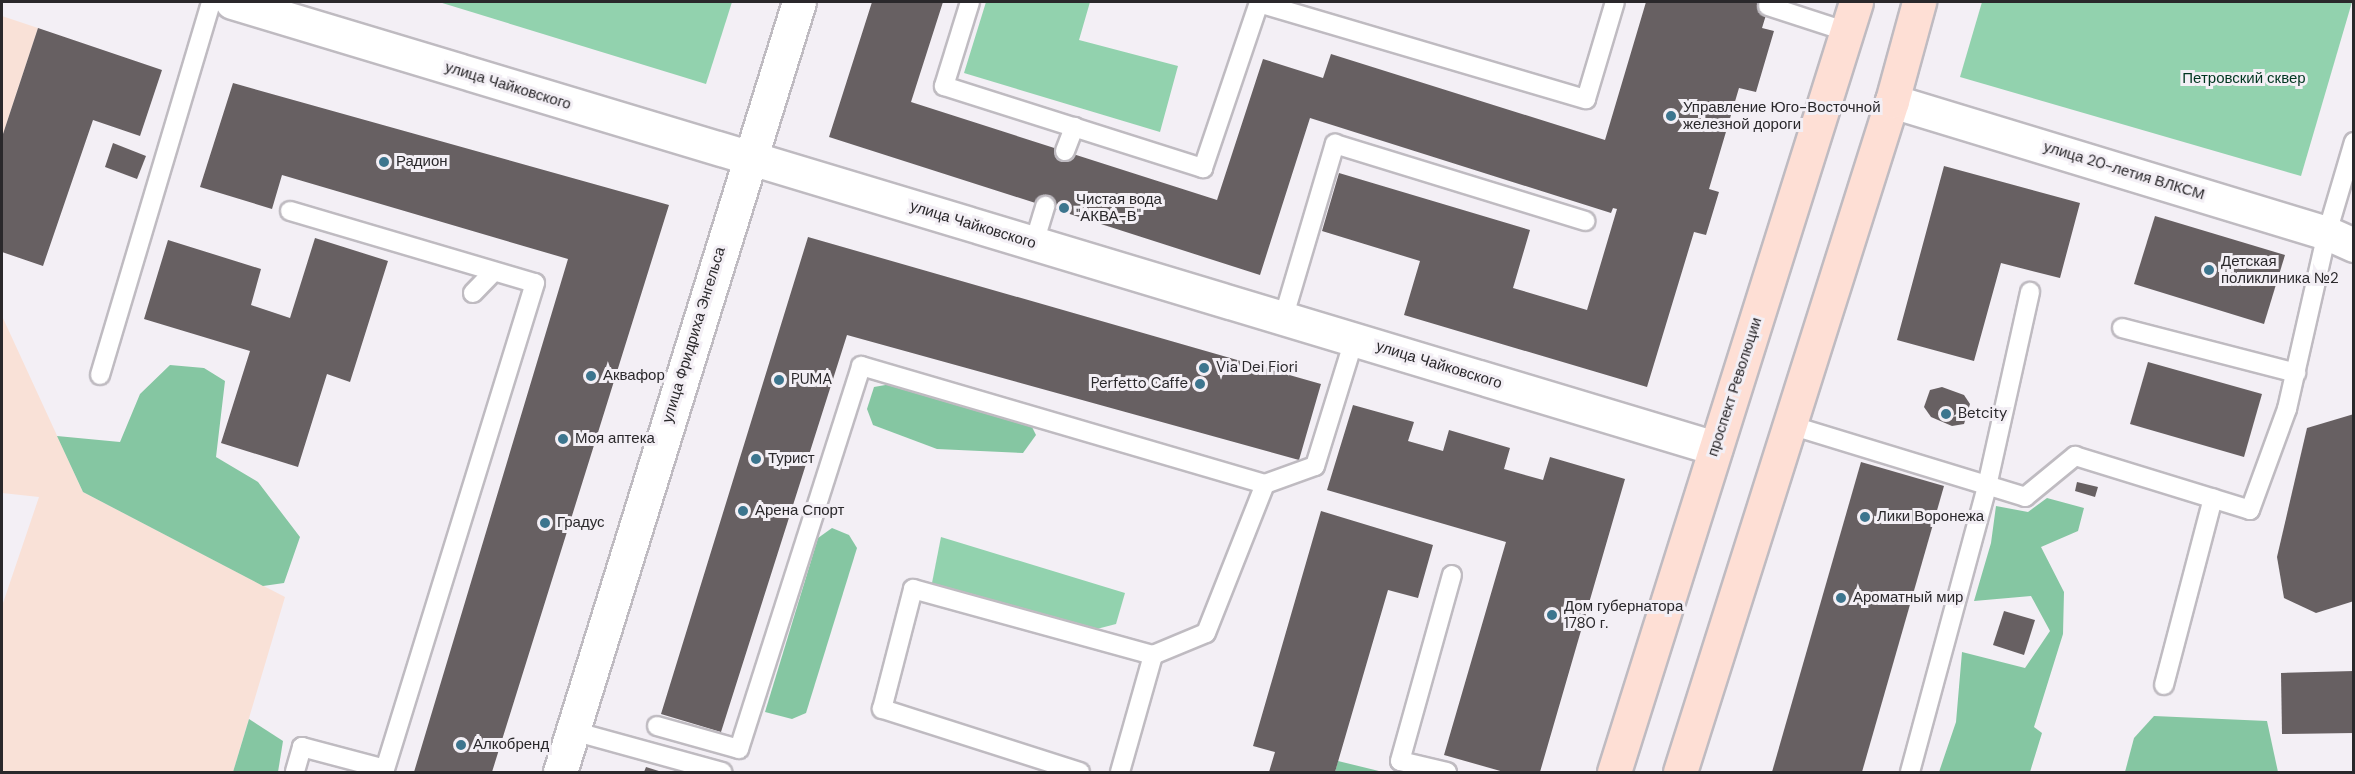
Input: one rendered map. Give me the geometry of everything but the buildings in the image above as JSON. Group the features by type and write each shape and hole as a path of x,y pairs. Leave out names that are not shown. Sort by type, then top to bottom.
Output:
{"main road":[{"path":"1680,772 1892,101 1919,2"},
{"name":"проспект Революции","path":"1614,772 1852,17"}],"street":[{"name":"улица Чайковского","path":"232,2 1715,448"},
{"name":"улица Фридриха Энгельса","path":"560,772 749,157 799,2"},
{"name":"улица 20-летия ВЛКСМ","path":"1892,101 2340,239"}],"lane":[{"path":"100,375 211,2"},
{"path":"970,2 944,86 1203,168 1259,3 1586,99 1615,2"},
{"path":"1768,6 1852,17"},
{"path":"1065,151 1074,127"},
{"path":"1790,424 2025,497 2075,456 2250,510 2287,409 2296,373 2340,239 2354,142"},
{"path":"1283,319 1335,144 1585,221"},
{"path":"1034,243 1045,206"},
{"path":"290,212 535,283 385,769 304,739 295,772"},
{"path":"473,293 494,271"},
{"path":"1910,772 1987,486 2030,292"},
{"path":"2122,328 2296,373"},
{"path":"657,726 739,749 861,366 1265,484 1315,466 1354,340"},
{"path":"1080,772 882,709 913,589 1153,655 1206,633 1265,484"},
{"path":"2164,685 2214,498"},
{"path":"1447,772 1401,761 1452,575"},
{"path":"1120,772 1153,655"},
{"path":"573,730 722,772"}],"shaded area":[{"path":"2,16 38,28 2,137"},
{"path":"2,316 83,492 285,597 233,772 2,772 2,606 39,497 2,493"}],"green space":[{"path":"439,2 732,2 706,84"},
{"path":"986,2 1090,2 1079,40 1178,66 1160,132 964,73"},
{"name":"Петровский сквер","path":"1982,2 2352,2 2301,176 1960,77"},
{"path":"170,365 204,368 225,381 216,457 258,482 300,537 284,583 263,586 83,492 57,436 120,442 140,394"},
{"path":"891,384 1031,425 1036,435 1023,453 937,449 873,425 867,409 874,387"},
{"path":"2047,498 2084,508 2078,531 2041,547 2064,592 2063,634 2034,727 2042,733 2030,772 1939,772 1956,722 1962,652 2025,668 2050,631 2031,596 1974,601 1991,543 1996,506 2028,512"},
{"path":"832,528 849,535 857,548 806,713 792,719 765,712 818,538"},
{"path":"941,537 1125,593 1116,624 1089,631 931,588"},
{"path":"2154,716 2267,721 2278,772 2125,772 2134,738"},
{"path":"249,719 283,741 278,772 233,772"},
{"path":"1338,761 1383,772 1335,772"}],"place":[{"name":"Управление Юго-Восточной железной дороги","path":"1671,116"},
{"name":"Радион","path":"384,162"},
{"name":"Чистая вода \"АКВА-В\"","path":"1064,208"},
{"name":"Детская поликлиника №2","path":"2209,270"},
{"name":"Via Dei Fiori","path":"1204,368"},
{"name":"Аквафор","path":"591,376"},
{"name":"PUMA","path":"779,380"},
{"name":"Perfetto Caffe","path":"1200,384"},
{"name":"Betcity","path":"1946,414"},
{"name":"Моя аптека","path":"563,439"},
{"name":"Турист","path":"756,459"},
{"name":"Арена Спорт","path":"743,511"},
{"name":"Лики Воронежа","path":"1865,517"},
{"name":"Градус","path":"545,523"},
{"name":"Ароматный мир","path":"1841,598"},
{"name":"Дом губернатора 1780 г.","path":"1552,615"},
{"name":"Алкобренд","path":"461,745"}]}
